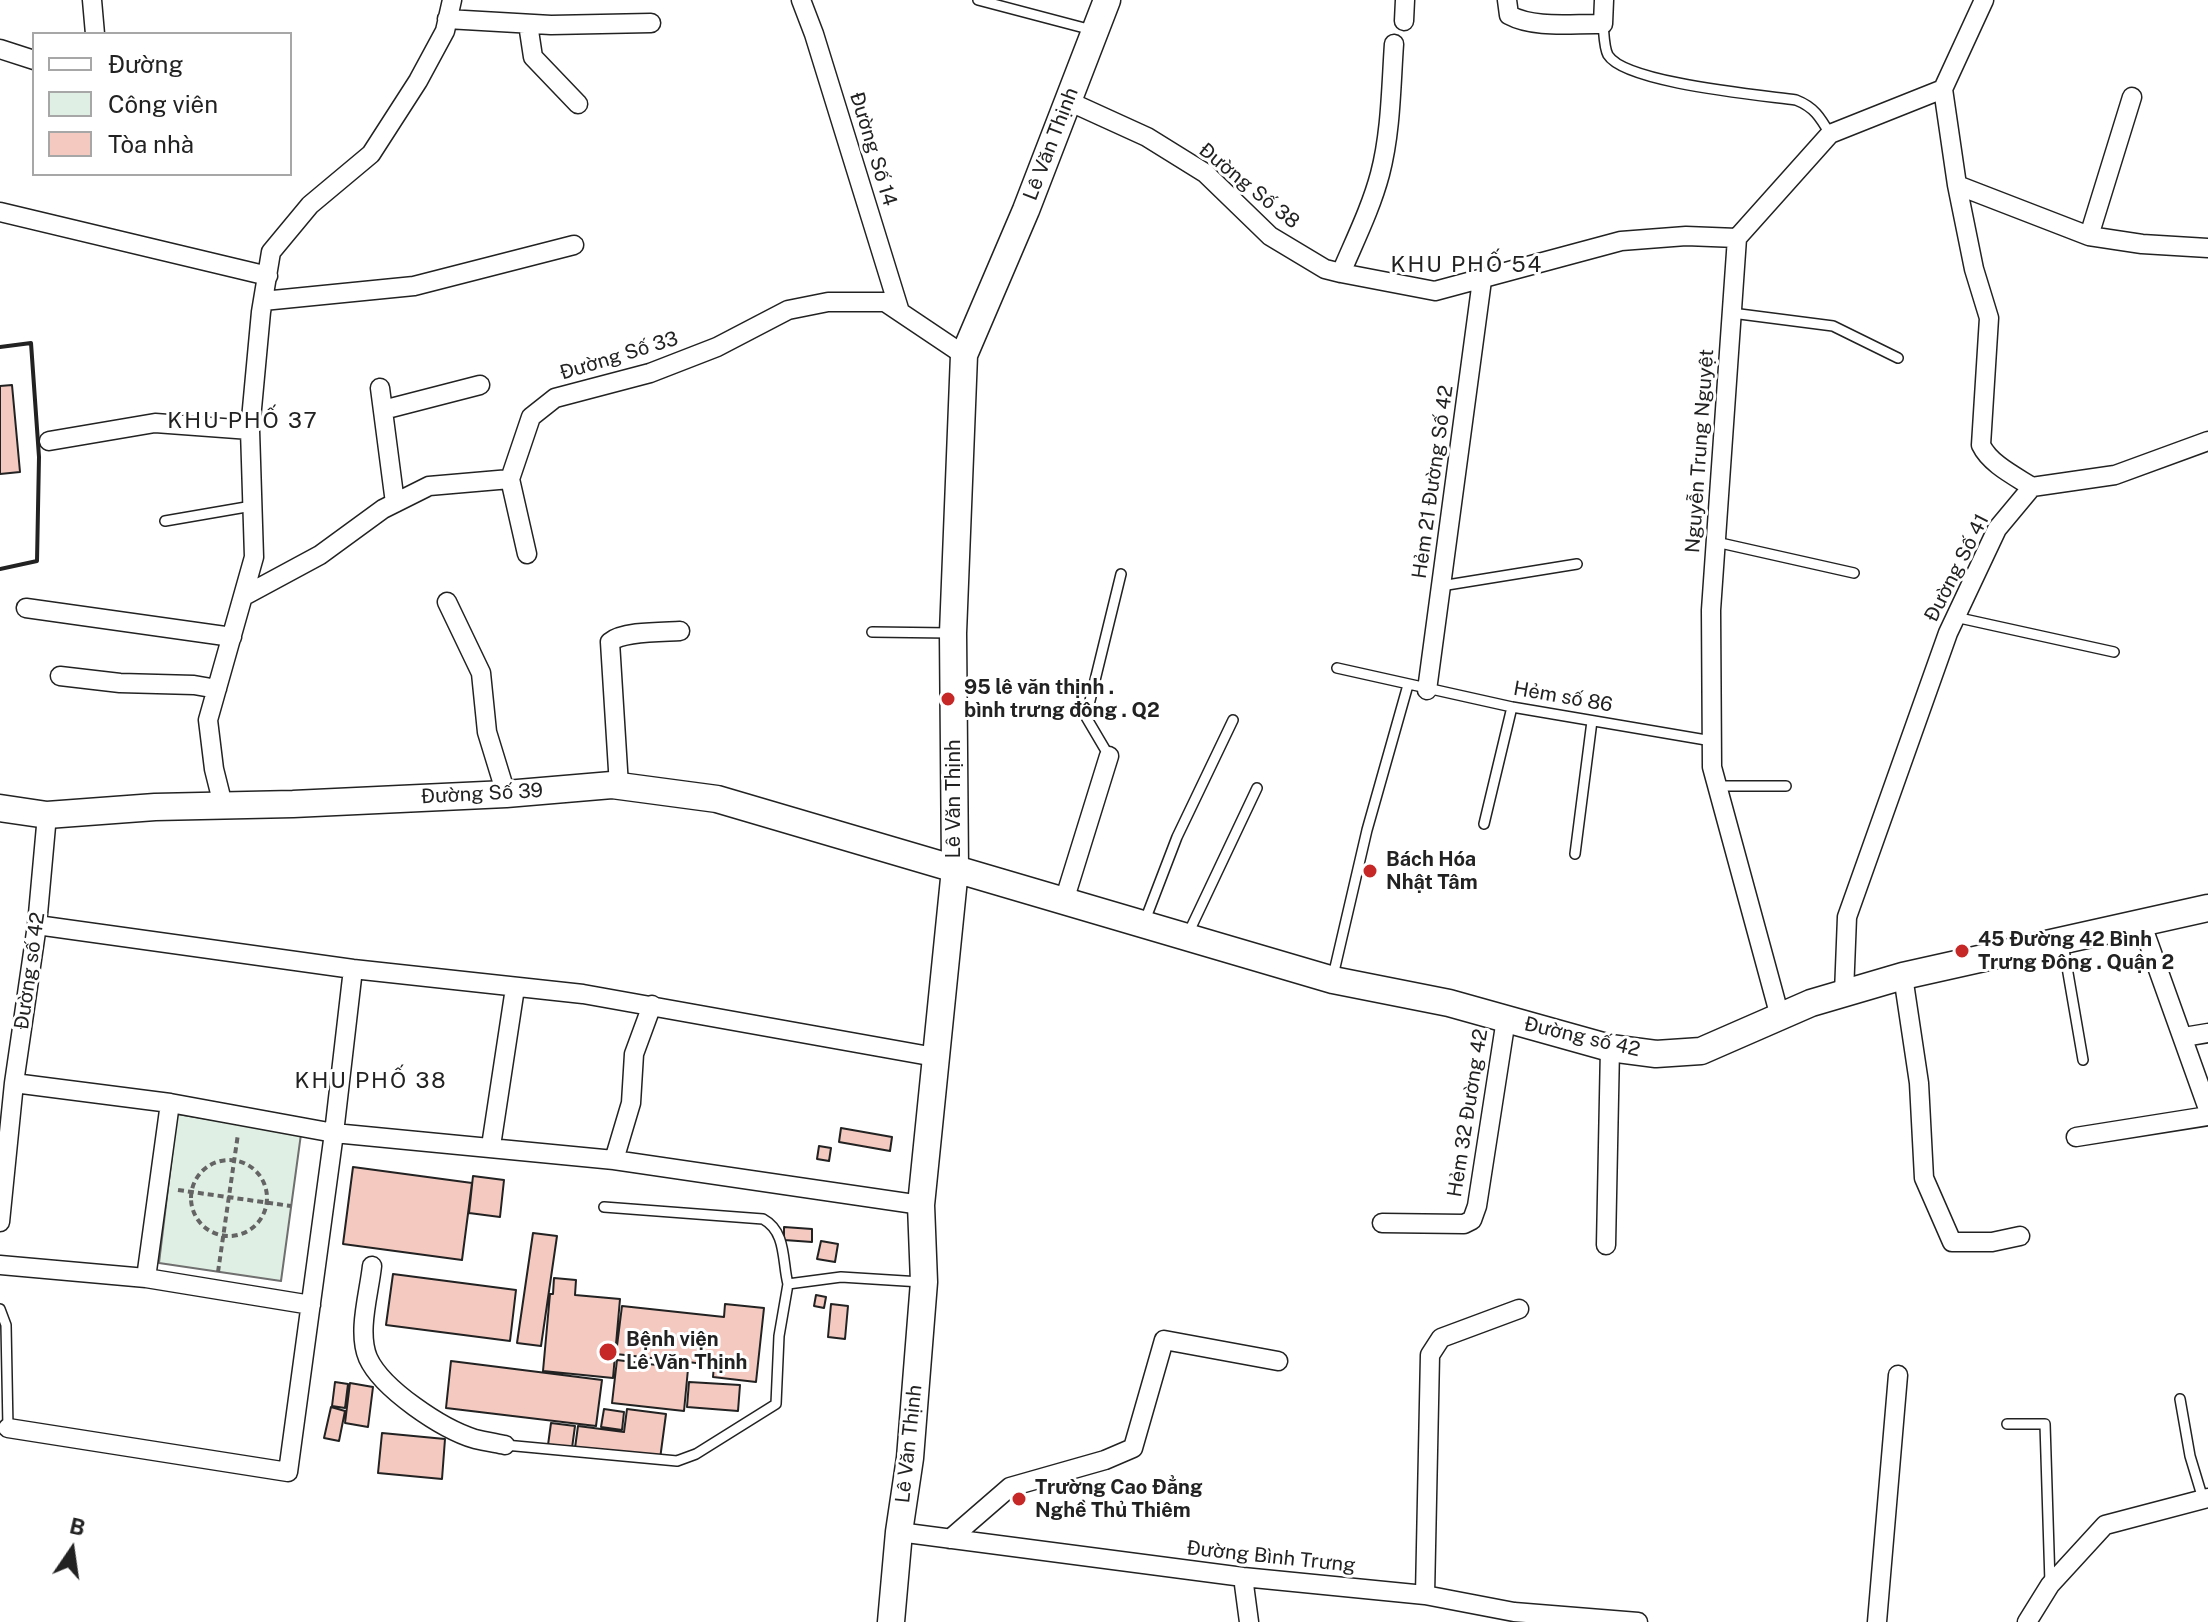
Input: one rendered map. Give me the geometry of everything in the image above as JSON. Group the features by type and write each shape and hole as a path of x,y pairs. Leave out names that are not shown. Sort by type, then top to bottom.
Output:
{"street":[{"path":"92,0 95,32"},
{"path":"223,805 214,769 208,720 254,557 250,430 271,252 310,205 371,154 418,81 445,31 452,0"},
{"name":"Đường Số 14","path":"801,0 900,312"},
{"name":"Lê Văn Thịnh","path":"891,1622 899,1532 910,1458 924,1282 921,1205 955,869 953,633 964,355 1107,0"},
{"path":"1404,21 1405,0"},
{"path":"1507,0 1509,15 1516,19 1603,24 1604,0"},
{"path":"1984,0 1943,89 1957,185 1974,269 1989,318 1981,445 1998,464 2032,487 2115,475 2208,441"},
{"path":"447,19 528,24 651,23"},
{"path":"528,24 533,57 578,104"},
{"path":"1341,273 1381,172 1394,44"},
{"path":"0,49 32,59"},
{"path":"1737,238 1830,134 1943,89"},
{"path":"2089,236 2132,97"},
{"name":"Đường Số 38","path":"1068,101 1147,137 1205,173 1270,236 1325,269 1341,273 1435,291 1621,241 1686,236 1737,238"},
{"path":"1957,185 2089,236 2142,244 2208,248"},
{"path":"0,212 268,276"},
{"name":"Nguyễn Trung Nguyệt","path":"1737,238 1711,610 1712,767 1780,1017"},
{"path":"263,301 414,286 574,245"},
{"name":"Hẻm 21 Đường Số 42","path":"1417,688 1441,586 1482,280"},
{"name":"Đường Số 33","path":"510,479 531,417 555,398 650,373 717,347 788,310 828,302 885,302 964,355"},
{"path":"383,410 480,385"},
{"path":"380,388 395,503"},
{"path":"49,441 155,423 250,430"},
{"path":"244,596 320,555 383,509 429,486 510,479 527,554"},
{"name":"Đường Số 41","path":"1844,993 1847,917 1955,617 1997,529 2032,487"},
{"path":"447,602 481,673 487,732 506,794"},
{"path":"26,608 232,637"},
{"path":"619,786 610,642 623,635 680,631"},
{"path":"60,676 217,689"},
{"path":"1064,901 1109,756"},
{"name":"Đường Số 39","path":"0,808 47,815 619,786 717,799 955,869"},
{"name":"Đường số 42","path":"0,1222 14,1083 37,925 47,815"},
{"name":"Đường số 42","path":"955,869 1333,980 1449,1003 1610,1048 1656,1054 1701,1051 1811,1003 1903,976 2208,908"},
{"path":"2141,922 2208,1109"},
{"path":"37,925 353,969 583,994 935,1057"},
{"path":"8,1428 288,1472 353,969"},
{"path":"1903,976 1919,1083 1924,1178 1952,1242 1992,1242 2020,1236"},
{"path":"491,1146 515,988"},
{"path":"614,1160 631,1103 634,1054 652,1005"},
{"name":"Hẻm 32 Đường 42","path":"1382,1223 1464,1224 1472,1220 1477,1206 1506,1019"},
{"path":"2184,1037 2208,1033"},
{"path":"1606,1245 1610,1048"},
{"path":"14,1083 170,1103 334,1133 614,1160 921,1205"},
{"path":"146,1278 170,1103"},
{"path":"2076,1137 2208,1116"},
{"path":"0,1265 146,1278 311,1305"},
{"path":"372,1266 364,1335 368,1357 379,1376 442,1424 473,1438 505,1445"},
{"path":"1425,1595 1430,1355 1441,1338 1519,1309"},
{"path":"950,1539 1010,1487 1105,1460 1133,1448 1164,1340 1278,1361"},
{"path":"1877,1622 1898,1375"},
{"path":"2027,1622 2050,1585 2105,1525 2205,1498"},
{"name":"Đường Bình Trưng","path":"899,1532 1243,1577 1425,1595 1514,1617 1638,1622"},
{"path":"1243,1577 1249,1622"}],"lane":[{"path":"978,0 1095,30"},
{"path":"1603,24 1607,55 1623,69 1649,78 1796,100 1808,104 1818,113 1830,134"},
{"path":"1732,313 1833,326 1898,358"},
{"path":"165,521 252,506"},
{"path":"1716,542 1854,573"},
{"path":"1441,586 1577,564"},
{"path":"1109,756 1086,717 1121,574"},
{"path":"1955,617 2114,652"},
{"path":"872,632 953,633"},
{"name":"Hẻm số 86","path":"1337,668 1512,707 1712,741"},
{"name":"Hẻm 21 Đường Số 42","path":"1333,980 1367,830 1417,688"},
{"path":"1484,824 1512,707"},
{"path":"1144,923 1177,837 1233,720"},
{"path":"1575,854 1592,721"},
{"path":"1717,786 1786,786"},
{"path":"1187,936 1257,788"},
{"path":"2062,940 2083,1060"},
{"path":"505,1445 677,1461 696,1454 776,1404 779,1336 788,1284 781,1240 770,1223 763,1219 604,1207"},
{"path":"788,1284 841,1277 924,1282"},
{"path":"0,1309 6,1325 8,1428"},
{"path":"2180,1399 2190,1456 2205,1498"},
{"path":"2007,1424 2045,1424 2050,1585"}],"path":[{"path":"218,1272 239,1124"},
{"path":"234,1160 255,1170 263,1179 268,1202 264,1214 248,1232 223,1236 202,1225 191,1204 192,1192 202,1171 222,1161 234,1160"},
{"path":"168,1188 291,1206"}],"green space":[{"path":"177,1114 301,1134 281,1281 159,1263"}],"building":[{"path":"12,385 20,472 0,474 0,386"},
{"path":"841,1128 892,1137 890,1151 839,1142"},
{"path":"819,1146 831,1148 829,1161 817,1159"},
{"path":"353,1167 472,1183 462,1260 343,1244"},
{"path":"473,1176 504,1180 500,1217 469,1213"},
{"path":"784,1227 812,1229 812,1242 784,1240"},
{"path":"533,1233 557,1236 541,1346 517,1343"},
{"path":"821,1241 838,1244 835,1262 817,1259"},
{"path":"393,1274 516,1290 510,1341 386,1325"},
{"path":"554,1278 576,1280 575,1295 620,1299 613,1378 543,1371"},
{"path":"816,1295 826,1297 824,1308 814,1306"},
{"path":"725,1304 764,1308 756,1382 713,1377 714,1365 616,1354 622,1306 724,1317"},
{"path":"831,1304 848,1306 845,1339 828,1337"},
{"path":"617,1360 688,1369 684,1411 612,1403"},
{"path":"451,1361 602,1380 596,1426 446,1408"},
{"path":"335,1382 348,1384 345,1408 332,1406"},
{"path":"689,1382 740,1385 738,1411 687,1407"},
{"path":"350,1383 373,1387 368,1427 345,1423"},
{"path":"331,1407 345,1411 339,1441 324,1438"},
{"path":"604,1409 624,1412 622,1430 601,1427"},
{"path":"627,1409 666,1414 660,1459 575,1448 578,1426 624,1432"},
{"path":"551,1423 575,1426 572,1448 548,1445"},
{"path":"382,1433 445,1439 442,1479 378,1473"}],"wall":[{"path":"0,347 31,343 39,457 37,561 0,569"}],"place":[{"name":"95 lê văn thịnh . bình trưng đông . Q2","path":"948,699"},
{"name":"Bách Hóa Nhật Tâm","path":"1370,871"},
{"name":"45 Đường 42 Bình Trưng Đông . Quận 2","path":"1962,951"},
{"name":"Bệnh viện Lê Văn Thịnh","path":"608,1352"},
{"name":"Trường Cao Đẳng Nghề Thủ Thiêm","path":"1019,1499"}],"district":[{"name":"KHU PHỐ 54","path":"1467,265"},
{"name":"KHU PHỐ 37","path":"243,421"},
{"name":"KHU PHỐ 38","path":"371,1081"}]}
